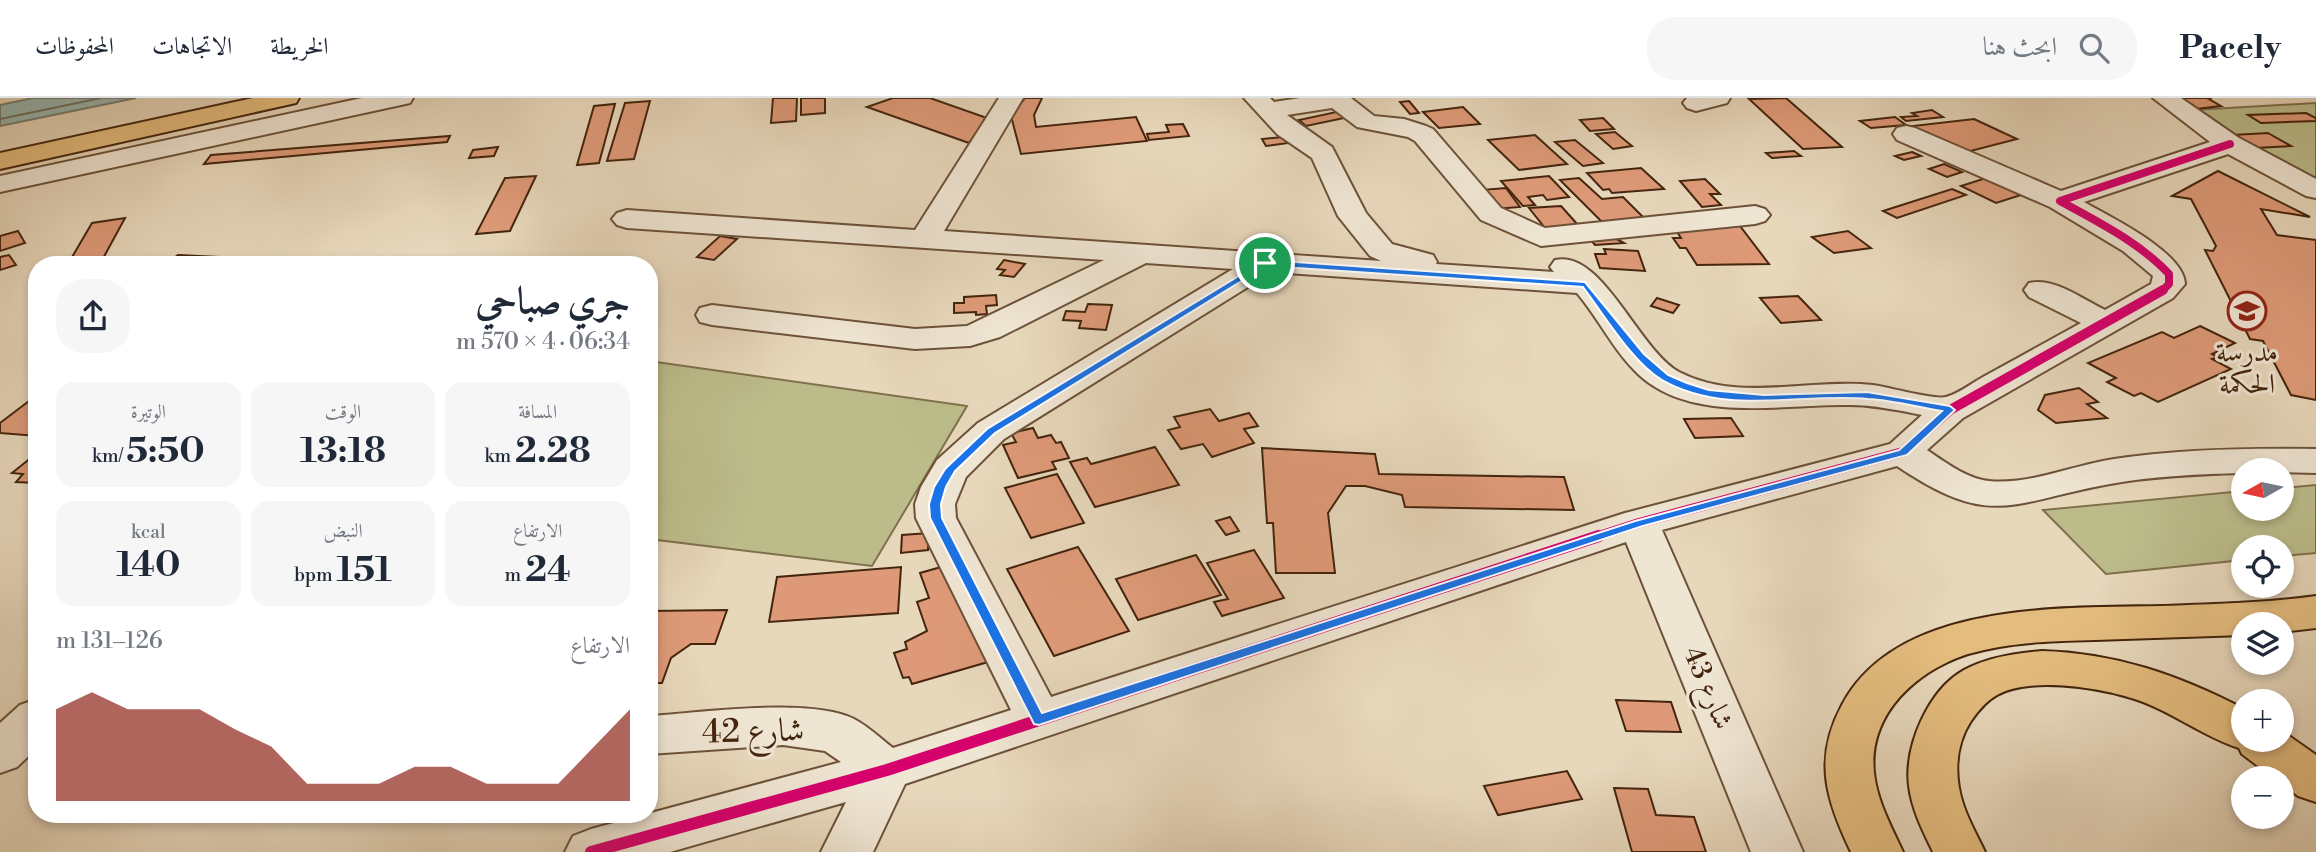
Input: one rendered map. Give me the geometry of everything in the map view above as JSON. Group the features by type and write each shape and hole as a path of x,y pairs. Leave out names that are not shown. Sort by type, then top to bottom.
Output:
{"highway":[{"path":"0,140 192,98"},
{"path":"0,160 287,98"},
{"path":"1877,852 1856,804 1849,775 1848,751 1854,727 1866,704 1893,673 1928,651 1976,635 2045,626 2259,618 2316,612"},
{"path":"1959,852 1938,806 1932,758 1934,743 1950,714 1980,682 2024,670 2071,671 2121,678 2180,699 2231,724"},
{"path":"2275,752 2316,782"}],"street":[{"path":"0,184 401,98"},
{"path":"924,239 1011,98"},
{"path":"2165,98 2230,144 2316,190"},
{"path":"1262,104 1338,100 1367,123 1390,122 1415,129 1424,135 1491,214 1541,237 1577,276 1641,356 1664,377 1683,386 1708,393 1764,398 1867,395 1950,410"},
{"path":"1262,104 1286,128 1322,153 1353,216 1370,239 1389,255 1419,262 1577,276"},
{"path":"591,852 887,769 1639,523 1903,452 1950,410 2162,291 2169,284 2169,274 2154,260 2060,201 1906,134"},
{"path":"2060,201 2230,144"},
{"path":"1541,237 1755,215"},
{"path":"627,219 1265,263 1577,276"},
{"path":"712,315 915,340 970,336 988,330 1141,254"},
{"path":"1039,720 936,518 935,504 940,487 951,469 991,431 1265,263"},
{"path":"2039,290 2104,323"},
{"path":"1903,452 1959,485 1989,494 2002,494 2110,471 2147,466 2242,461 2316,461"},
{"name":"شارع 43","path":"1639,523 1777,852"},
{"path":"0,752 28,726"},
{"name":"شارع 42","path":"658,734 783,726 837,733 887,769"},
{"path":"848,852 887,769"}],"green space":[{"path":"2316,103 2316,183 2223,133 2192,110"},
{"path":"658,362 967,406 872,566 658,540"},
{"path":"2316,485 2316,553 2294,555 2294,535 2231,535 2231,561 2106,574 2043,510 2231,492 2231,522 2294,522 2294,487"}],"water":[{"path":"33,98 136,98 0,126 0,105"}],"building":[{"path":"773,98 797,98 796,121 771,123"},
{"path":"801,98 825,98 825,113 801,115"},
{"path":"893,98 930,98 987,118 969,143 867,107"},
{"path":"1025,98 1042,98 1034,115 1036,127 1136,117 1147,141 1021,154 1011,116"},
{"path":"1786,98 1842,147 1803,149 1749,99"},
{"path":"2176,98 2207,98 2221,106 2188,110"},
{"path":"650,101 634,159 607,161 625,103"},
{"path":"1409,101 1419,113 1410,114 1400,102"},
{"path":"615,104 599,163 577,165 594,106"},
{"path":"1463,107 1480,124 1439,128 1423,112"},
{"path":"1932,110 1943,117 1906,121 1901,117 1917,116 1912,113"},
{"path":"1341,111 1349,117 1306,126 1299,120"},
{"path":"2306,113 2316,118 2316,121 2261,123 2248,115"},
{"path":"1895,117 1906,125 1871,128 1860,121"},
{"path":"1603,118 1614,129 1590,131 1580,120"},
{"path":"1974,119 2017,139 1959,154 1904,127"},
{"path":"1183,124 1189,136 1149,140 1147,134 1169,132 1166,125"},
{"path":"1615,132 1632,146 1613,149 1596,134"},
{"path":"2268,133 2291,146 2255,148 2232,135"},
{"path":"1535,135 1567,164 1519,170 1488,140"},
{"path":"450,136 447,142 204,164 211,155"},
{"path":"1284,137 1288,143 1266,146 1262,139"},
{"path":"1575,140 1603,163 1583,166 1555,142"},
{"path":"498,147 494,156 469,158 473,150"},
{"path":"1794,151 1801,156 1772,158 1766,153"},
{"path":"1912,152 1921,156 1904,160 1895,156"},
{"path":"1944,164 1962,172 1947,177 1929,169"},
{"path":"1641,168 1664,189 1612,193 1609,189 1603,190 1587,173"},
{"path":"2218,171 2310,217 2261,209 2277,235 2316,240 2316,400 2291,395 2263,341 2250,339 2205,250 2213,251 2216,246 2191,199 2172,196"},
{"path":"536,176 510,231 476,234 505,178"},
{"path":"1549,176 1569,197 1547,200 1543,195 1528,197 1535,205 1523,206 1501,181"},
{"path":"1579,178 1602,199 1623,197 1645,219 1604,224 1560,180"},
{"path":"1986,178 2021,195 1996,203 1961,186"},
{"path":"1705,179 1720,194 1710,194 1721,205 1702,207 1680,181"},
{"path":"1506,188 1520,207 1494,209 1481,190"},
{"path":"1952,189 1966,195 1897,218 1883,211"},
{"path":"1561,206 1578,225 1545,228 1529,208"},
{"path":"125,218 104,256 73,256 92,223"},
{"path":"1673,226 1740,226 1769,264 1697,265 1686,248 1680,248 1673,238 1681,238"},
{"path":"18,231 25,243 0,251 0,236"},
{"path":"1848,231 1871,248 1834,253 1812,237"},
{"path":"720,236 737,239 714,260 697,257"},
{"path":"1611,236 1624,243 1595,245 1589,238"},
{"path":"1604,249 1638,251 1645,271 1600,268 1595,254 1606,254"},
{"path":"9,255 16,265 0,270 0,257"},
{"path":"1004,260 1025,264 1014,277 1000,275 1005,270 997,269"},
{"path":"996,295 997,305 986,306 987,314 954,313 954,303 964,303 964,297"},
{"path":"1798,296 1821,320 1781,323 1760,298"},
{"path":"1657,298 1679,305 1673,313 1651,306"},
{"path":"1088,304 1112,305 1106,330 1079,328 1081,321 1063,320 1066,311 1085,312"},
{"path":"2200,326 2235,343 2212,354 2218,357 2212,359 2231,369 2158,402 2141,393 2134,396 2107,382 2116,378 2088,363 2162,332 2174,338"},
{"path":"2079,388 2098,402 2087,404 2107,418 2056,423 2038,410 2045,395"},
{"path":"28,402 28,435 0,433 0,423"},
{"path":"1210,409 1219,421 1249,413 1258,426 1244,429 1254,443 1212,457 1203,444 1181,449 1168,430 1180,427 1174,417"},
{"path":"1731,418 1743,436 1695,438 1684,419"},
{"path":"1033,428 1038,438 1051,435 1056,443 1061,442 1069,458 1052,462 1056,469 1018,478 1003,445 1016,442 1011,433"},
{"path":"1155,447 1179,485 1095,507 1070,462 1087,458 1091,464"},
{"path":"1262,448 1375,454 1379,474 1564,477 1574,510 1405,507 1402,495 1365,486 1346,486 1328,513 1335,573 1276,573 1273,523 1267,523"},
{"path":"28,460 28,483 16,482 23,474 12,473"},
{"path":"1057,474 1084,523 1031,538 1005,488"},
{"path":"1230,517 1239,531 1226,535 1216,521"},
{"path":"929,533 928,550 901,553 902,535"},
{"path":"1078,547 1129,631 1054,656 1007,569"},
{"path":"1254,550 1284,598 1222,616 1214,602 1228,599 1207,563"},
{"path":"1196,555 1221,595 1138,620 1116,579"},
{"path":"948,565 988,662 912,684 909,677 903,678 894,653 907,649 905,642 927,631 917,602 929,598 920,573"},
{"path":"901,567 898,613 769,622 777,577"},
{"path":"727,610 715,644 691,644 671,658 662,683 658,683 658,611"},
{"path":"1616,700 1671,702 1681,732 1626,731"},
{"path":"1567,771 1582,799 1498,815 1484,786"},
{"path":"1614,788 1648,789 1656,815 1694,817 1706,852 1632,852"}],"cycle path":[{"path":"591,852 887,770 1639,523 1903,452 1950,410 2162,291 2169,284 2169,274 2149,255 2060,201 2230,144"}],"place":[{"name":"مدرسة الحكمة","path":"2247,311"}],"route":[{"path":"1265,263 1585,284 1641,356 1664,377 1683,386 1708,393 1764,398 1867,395 1950,410 1903,452 1639,523 1039,720 936,518 935,504 940,487 951,469 991,431 1265,263"}]}
